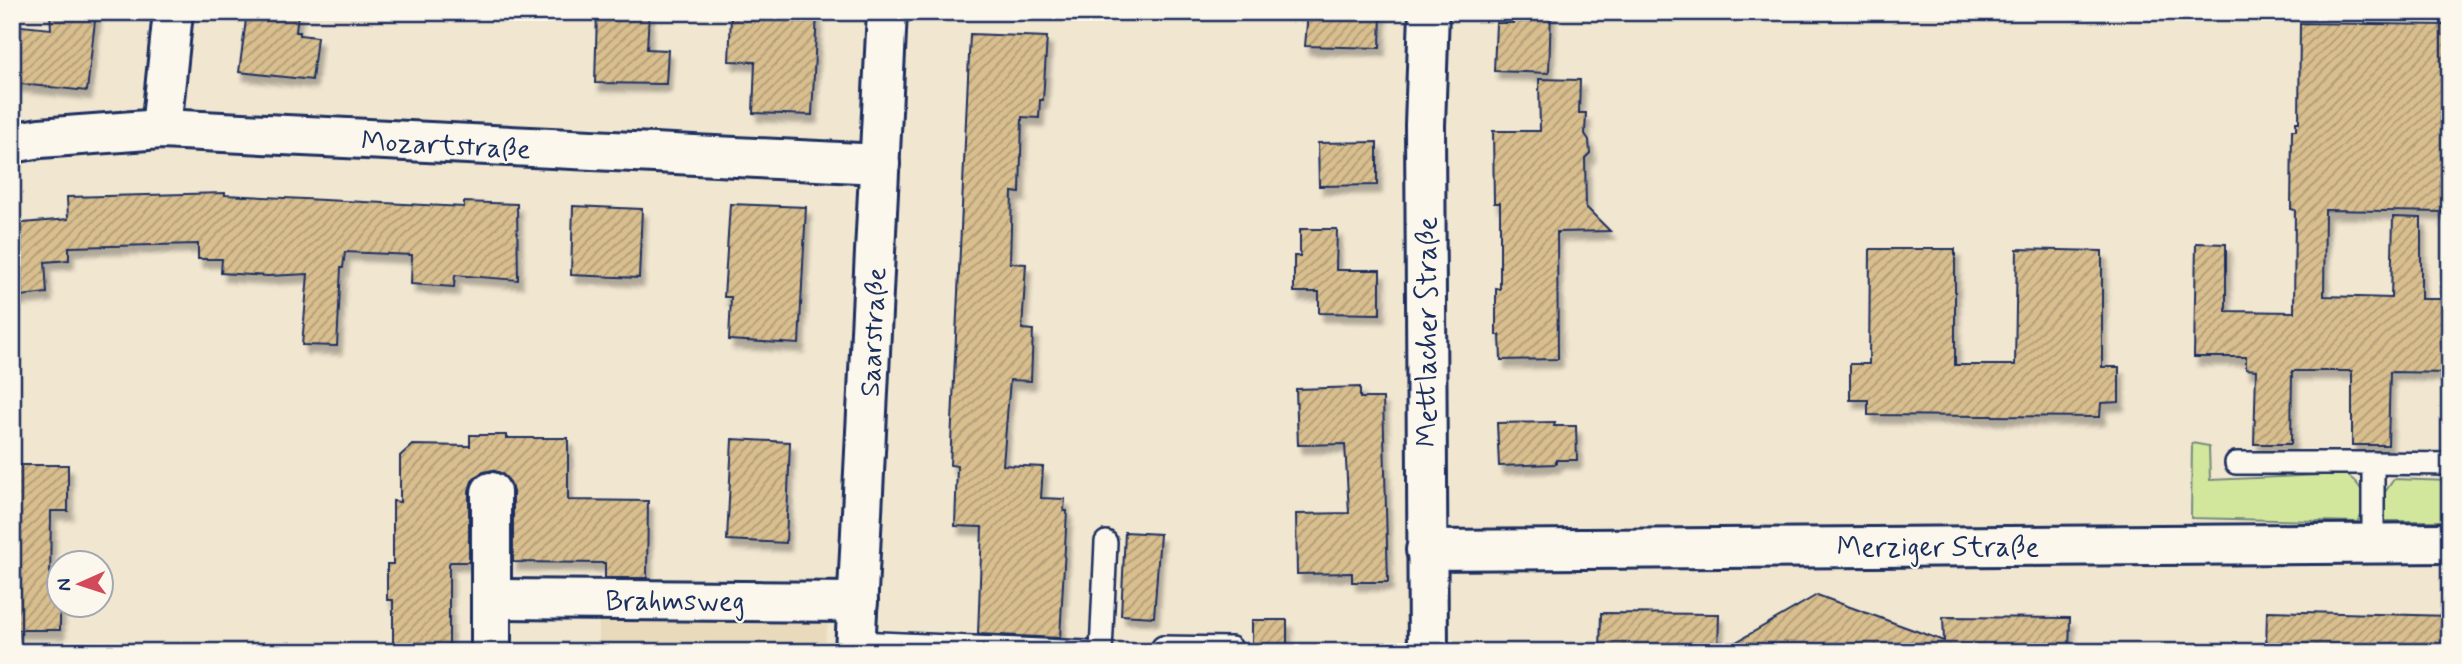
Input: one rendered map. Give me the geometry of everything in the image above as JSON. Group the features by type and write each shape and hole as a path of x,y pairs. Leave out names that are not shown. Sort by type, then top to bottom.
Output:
{"street":[{"path":"161,129 173,12"},
{"name":"Saarstraße","path":"855,647 887,12"},
{"name":"Mettlacher Straße","path":"1428,652 1425,125 1429,12"},
{"name":"Mozartstraße","path":"12,143 40,138 161,129 880,164"},
{"path":"491,492 491,652"},
{"name":"Merziger Straße","path":"1426,550 2450,543"},
{"name":"Brahmsweg","path":"493,599 858,602"}],"lane":[{"path":"2236,463 2450,464"},
{"path":"2373,463 2373,544"},
{"path":"1101,652 1105,542"},
{"path":"855,647 1087,652"},
{"path":"1163,652 1163,647 1231,648"}],"shaded area":[{"path":"599,613 830,614 823,652 599,652"}],"green space":[{"path":"2192,443 2209,446 2210,480 2345,474 2357,484 2363,495 2363,508 2358,522 2191,518"},
{"path":"2394,479 2450,481 2450,521 2383,521 2383,495"}],"building":[{"path":"50,12 96,12 87,91 12,83 12,25 51,29"},
{"path":"247,12 298,12 296,32 300,32 299,35 317,37 312,80 239,72"},
{"path":"597,12 649,13 647,49 668,50 666,84 595,83"},
{"path":"757,12 817,12 812,115 753,113 755,62 729,61 731,16 757,17"},
{"path":"1308,12 1381,12 1380,48 1305,46"},
{"path":"1514,12 1551,12 1549,73 1494,71 1496,23 1513,23"},
{"path":"2300,23 2447,25 2446,132 2450,132 2450,163 2445,163 2445,212 2325,210 2324,296 2391,298 2393,217 2421,218 2421,299 2450,299 2450,373 2390,372 2388,445 2352,445 2352,371 2292,371 2291,444 2254,444 2256,370 2246,369 2246,357 2194,357 2196,243 2226,244 2226,311 2294,312 2295,210 2291,209 2292,130 2296,130 2296,122 2299,122"},
{"path":"970,34 1047,37 1043,100 1040,100 1039,118 1022,117 1020,193 1012,192 1010,263 1026,264 1022,329 1033,330 1031,381 1010,380 1003,465 1043,467 1041,498 1065,499 1064,511 1067,511 1060,638 978,634 982,527 955,526 957,466 950,465"},
{"path":"1539,79 1580,80 1579,113 1586,113 1585,134 1589,140 1590,153 1585,158 1586,207 1610,231 1557,232 1558,359 1501,360 1500,335 1496,335 1496,288 1500,289 1500,203 1494,203 1493,131 1540,131"},
{"path":"1377,142 1377,185 1319,186 1318,143"},
{"path":"225,193 464,207 464,202 517,204 518,280 455,275 454,287 411,284 412,255 345,252 341,268 337,346 302,345 308,274 268,276 221,273 222,259 198,259 198,244 69,247 69,260 45,262 47,293 12,297 12,224 68,219 67,197"},
{"path":"730,204 806,207 799,344 729,340 731,297 724,297"},
{"path":"573,206 642,209 639,278 571,275"},
{"path":"1300,229 1337,229 1336,270 1380,270 1380,314 1319,313 1319,292 1294,292 1294,256 1300,256"},
{"path":"1870,249 1955,249 1955,365 2015,365 2017,249 2102,251 2102,367 2119,367 2119,402 2101,403 2100,417 1868,415 1868,400 1850,400 1850,364 1869,364"},
{"path":"1360,387 1360,398 1383,398 1388,582 1352,582 1352,573 1297,574 1296,514 1349,513 1345,444 1298,445 1296,389"},
{"path":"1555,422 1554,426 1576,426 1577,460 1556,460 1556,464 1499,466 1497,423"},
{"path":"470,435 568,438 568,500 648,501 647,578 605,578 605,563 513,562 513,492 510,482 501,473 492,470 481,473 472,481 469,491 469,562 449,564 449,652 393,652 393,600 387,600 387,564 393,564 393,501 400,502 400,456 412,445 470,446"},
{"path":"732,439 790,442 786,543 727,540"},
{"path":"13,465 68,465 68,511 51,511 50,548 46,548 46,618 60,618 60,630 12,630"},
{"path":"1125,532 1160,534 1154,617 1121,615"},
{"path":"1817,595 1944,641 1943,617 2070,618 2069,652 1719,652"},
{"path":"2267,611 2450,616 2450,652 2266,652"},
{"path":"1601,613 1719,614 1718,652 1600,652"},
{"path":"1252,620 1287,620 1287,652 1252,652"}]}
